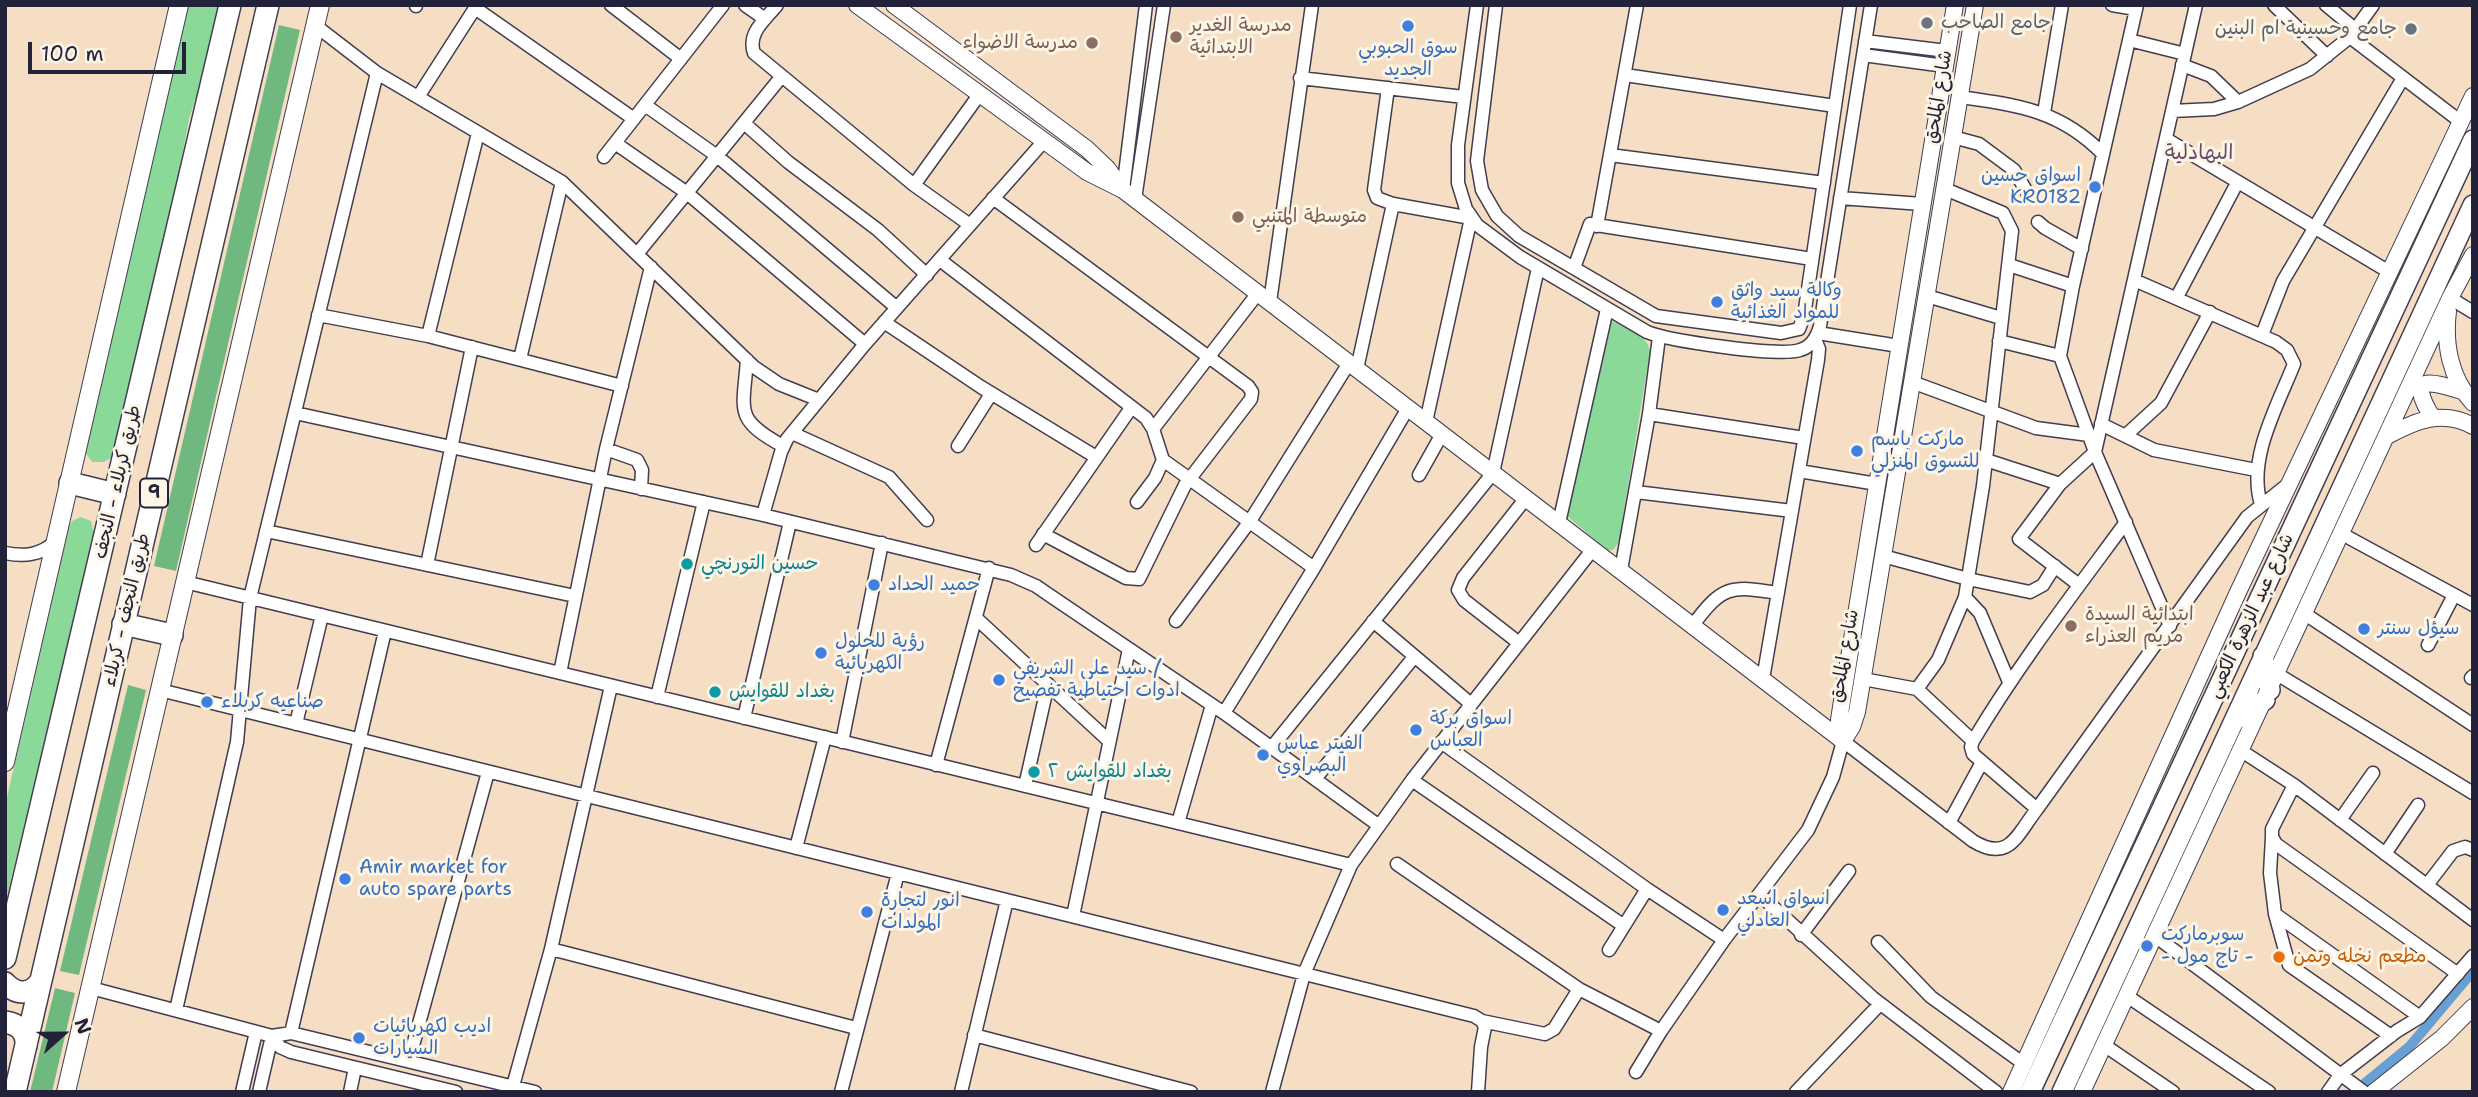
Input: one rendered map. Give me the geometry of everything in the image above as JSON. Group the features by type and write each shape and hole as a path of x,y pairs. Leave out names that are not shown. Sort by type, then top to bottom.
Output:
{"highway":[{"name":"طريق كربلاء - النجف","path":"5,958 230,5"},
{"name":"طريق النجف - كربلاء","path":"15,1092 268,5"},
{"path":"206,107 210,122 219,128 230,128 242,118"},
{"path":"192,172 199,162 205,159 218,160 227,169 228,181"},
{"path":"70,483 115,494"},
{"path":"123,624 172,635"},
{"path":"5,984 23,993 40,982"},
{"path":"5,1022 20,1028 25,1036 26,1046"}],"main road":[{"path":"5,762 179,5"},
{"path":"66,1092 320,5"},
{"name":"شارع عبد الزهرة الكعبي","path":"2029,1092 2473,140"},
{"name":"شارع عبد الزهرة الكعبي","path":"2062,1092 2473,205"},
{"path":"2233,721 2271,688 2263,656"},
{"path":"2104,932 2111,947 2127,950"},
{"path":"2078,985 2095,985 2106,996"}],"street":[{"path":"611,5 681,59"},
{"path":"604,157 723,5"},
{"path":"746,5 765,19"},
{"path":"776,5 753,34 751,43 754,52 914,185 970,225"},
{"path":"857,5 1087,172 1129,194 1987,849 2002,849 2010,844 2247,517 2290,483"},
{"path":"894,5 1087,149 1129,194"},
{"path":"1129,194 1146,5"},
{"path":"1129,194 1164,5"},
{"path":"1153,429 1210,356 1264,297 1311,5"},
{"path":"1477,5 1458,145 1458,183 1471,218 1500,243 1538,268 1659,337 1785,353 1806,348 1817,336"},
{"path":"1496,5 1477,160 1482,190 1507,227 1656,316 1788,333 1799,329 1802,323 1850,5"},
{"path":"1597,226 1637,5"},
{"path":"1763,679 1819,354 1817,336 1871,5"},
{"name":"شارع الملحق","path":"1843,741 1839,720 1840,706 1955,5"},
{"name":"شارع الملحق","path":"1843,741 1857,716 1975,5"},
{"path":"2044,113 2062,5"},
{"path":"2112,5 2136,7 2081,249 2060,356 2095,452 2170,626"},
{"path":"2079,585 2019,539 2060,484 2095,452 2196,5"},
{"path":"2274,5 2327,56"},
{"path":"2326,5 2403,78 2461,122"},
{"path":"2172,111 2214,109 2238,102 2310,69 2353,33 2373,5"},
{"path":"418,97 476,7 634,119"},
{"path":"316,26 377,73 562,182 747,360 770,379 820,400"},
{"path":"2129,40 2184,59 2211,76 2238,102"},
{"path":"1865,41 1946,59"},
{"path":"1863,55 1946,59"},
{"path":"1469,63 1488,66"},
{"path":"176,1010 237,742 250,598 377,73"},
{"path":"1625,75 1835,106"},
{"path":"637,254 782,76"},
{"path":"1300,78 1464,97"},
{"path":"2262,335 2283,281 2403,78"},
{"path":"1388,88 1374,190 1377,198 1393,204 1471,218"},
{"path":"914,185 979,95"},
{"path":"2011,1092 2234,602 2473,96"},
{"path":"1960,97 2022,106 2044,113 2088,138 2103,154"},
{"path":"645,105 717,156 897,309"},
{"path":"1936,121 1953,138 1979,144 2014,170 2028,194"},
{"path":"744,123 788,162 878,230 927,275"},
{"path":"428,337 478,132"},
{"path":"1831,135 1850,138"},
{"path":"1931,150 1941,148 1953,138"},
{"path":"2166,139 2313,229 2391,273"},
{"path":"763,515 783,446 792,433 865,344 1044,141"},
{"path":"615,143 687,193 865,344"},
{"path":"1610,155 1824,183"},
{"path":"520,359 562,182"},
{"path":"2177,297 2237,183"},
{"path":"1917,689 1938,660 1965,597 1986,460 2012,231 2003,213 1945,189"},
{"path":"993,198 1210,356 1248,386 1252,396 1189,478 1142,576 1135,580 1039,539 1131,408"},
{"path":"1840,198 1922,204"},
{"path":"1176,621 1250,521 1353,366 1393,204"},
{"path":"1426,422 1471,218"},
{"path":"2038,222 2081,249"},
{"path":"1574,268 1590,224 1812,259"},
{"path":"2082,1092 2450,298 2473,255"},
{"path":"940,260 1146,418 1153,429 1163,460 1314,568"},
{"path":"2009,265 2073,286"},
{"path":"559,673 606,449 651,267"},
{"path":"1272,747 1493,472 1538,268"},
{"path":"1579,292 1587,276"},
{"path":"2134,280 2262,335 2287,350 2294,365 2256,470 2257,492 2261,504"},
{"path":"1927,296 2001,318"},
{"path":"2450,298 2473,312"},
{"path":"2450,298 2447,341 2467,397"},
{"path":"1559,523 1607,309"},
{"path":"2125,436 2161,403 2210,312"},
{"path":"318,315 472,347 622,386"},
{"path":"884,322 991,394 1096,457"},
{"path":"1817,336 1899,346"},
{"path":"1620,570 1636,492 1659,337"},
{"path":"2000,341 2060,356"},
{"path":"427,565 472,347"},
{"path":"747,360 744,409 747,419 753,428 783,446"},
{"path":"1912,382 2036,428 2089,435"},
{"path":"2432,417 2421,398 2421,390 2426,384 2433,382 2467,397"},
{"path":"958,446 991,394"},
{"path":"1224,713 1314,568 1408,408"},
{"path":"295,413 452,445 989,568 1035,586 1224,713 1378,825"},
{"path":"1649,414 1804,438"},
{"path":"2386,436 2432,417 2445,416 2473,426"},
{"path":"2101,424 2154,450 2256,470"},
{"path":"792,433 889,477 927,520"},
{"path":"1419,475 1442,434"},
{"path":"606,449 637,460 642,470 640,489"},
{"path":"1137,502 1155,478 1163,460"},
{"path":"1986,460 2060,484"},
{"path":"1799,471 1877,484"},
{"path":"1636,492 1792,511"},
{"path":"1519,643 1464,600 1458,590 1463,578 1526,498"},
{"path":"657,697 704,502"},
{"path":"744,718 790,522"},
{"path":"2037,809 1973,754 1972,741 2009,682 2126,522"},
{"path":"266,531 575,596"},
{"path":"2342,534 2473,605"},
{"path":"5,553 17,555 43,552 57,541"},
{"path":"842,742 882,543"},
{"path":"1272,1092 1304,974 1350,865 1441,742 1593,549"},
{"path":"1883,556 1968,579 2030,592 2043,585 2055,566"},
{"path":"936,765 989,568"},
{"path":"185,582 1350,865"},
{"path":"1693,625 1715,598 1727,591 1746,588 1778,593"},
{"path":"2428,645 2454,595"},
{"path":"1965,597 1980,613 2009,682"},
{"path":"2305,614 2473,725"},
{"path":"296,724 322,615"},
{"path":"976,618 1109,740"},
{"path":"1373,621 1471,704"},
{"path":"291,1033 385,631"},
{"path":"1073,916 1129,649"},
{"path":"1315,779 1414,657"},
{"path":"1863,678 1917,689 1972,741"},
{"path":"1025,786 1048,684"},
{"path":"513,1086 551,949 611,685"},
{"path":"2271,688 2473,793"},
{"path":"160,690 1538,1034 1554,1029 1579,989"},
{"path":"1178,823 1212,705"},
{"path":"796,848 825,737"},
{"path":"1636,1072 1724,940 1808,830 1833,777 1843,741"},
{"path":"1441,742 1647,889 1724,940"},
{"path":"2240,750 2294,785 2473,920"},
{"path":"1949,822 1982,762"},
{"path":"409,1060 488,772"},
{"path":"2340,820 2373,772"},
{"path":"1412,780 1624,926"},
{"path":"2294,785 2273,829 2270,873 2275,914 2289,965 2391,1036"},
{"path":"2385,854 2418,806"},
{"path":"2272,837 2276,844 2458,974"},
{"path":"2427,885 2453,850 2465,847 2473,850"},
{"path":"1397,864 1579,989 1661,1031"},
{"path":"1801,935 1849,871"},
{"path":"841,1092 898,873"},
{"path":"1609,950 1647,889"},
{"path":"1760,895 1880,1004 1996,1092"},
{"path":"961,1092 1007,900"},
{"path":"2275,914 2420,1017"},
{"path":"2155,936 2364,1092"},
{"path":"1878,942 1931,997 2024,1064"},
{"path":"551,949 856,1028"},
{"path":"2328,1092 2340,1075 2420,1017 2473,956"},
{"path":"91,988 271,1036 291,1033 535,1092"},
{"path":"2127,996 2269,1092"},
{"path":"1796,1092 1880,1004"},
{"path":"2374,1092 2442,1038 2473,1007"},
{"path":"1478,1092 1485,1027 1482,1021"},
{"path":"242,1092 256,1032"},
{"path":"974,1035 1191,1092"},
{"path":"271,1036 286,1050 454,1092"},
{"path":"259,1092 271,1036"},
{"path":"2104,1045 2173,1092"},
{"path":"350,1092 355,1068"}],"green space":[{"path":"188,5 222,5 212,48 189,119 170,221 114,456 104,462 92,462 85,452 157,129"},
{"path":"279,25 300,30 176,571 154,566"},
{"path":"1612,321 1640,336 1650,351 1619,542 1613,550 1607,550 1567,516"},
{"path":"81,517 91,521 94,535 5,904 5,806 69,527 72,521"},
{"path":"128,685 146,690 79,975 60,971"},
{"path":"55,988 75,993 52,1092 30,1092"}],"waterway":[{"path":"2365,1083 2410,1046 2473,971"}],"place":[{"name":"جامع الصاحب","path":"1927,23"},
{"name":"سوق الحبوبي الجديد","path":"1408,26"},
{"name":"جامع وحسينية ام البنين","path":"2411,29"},
{"name":"مدرسة الغدير الابتدائية","path":"1176,37"},
{"name":"مدرسة الاضواء","path":"1092,43"},
{"name":"اسواق حسين KR0182","path":"2095,187"},
{"name":"متوسطة المتنبي","path":"1238,217"},
{"name":"وكالة سيد واثق للمواد الغذائية","path":"1717,302"},
{"name":"ماركت باسم للتسوق المنزلي","path":"1857,451"},
{"name":"حسين التورنچي","path":"687,564"},
{"name":"حميد الحداد","path":"874,585"},
{"name":"ابتدائية السيدة مريم العذراء","path":"2071,626"},
{"name":"سيؤل سنتر","path":"2364,629"},
{"name":"رؤية للحلول الكهربائية","path":"821,653"},
{"name":"سيد علي الشريفي / ادوات احتياطية تفصيخ","path":"999,680"},
{"name":"بغداد للقوايش","path":"715,692"},
{"name":"صناعيه كربلاء","path":"207,702"},
{"name":"اسواق بركة العباس","path":"1416,730"},
{"name":"الفيتر عباس البصراوي","path":"1263,755"},
{"name":"بغداد للقوايش ٢","path":"1034,772"},
{"name":"Amir market for auto spare parts","path":"345,879"},
{"name":"اسواق اسعد العادلي","path":"1723,910"},
{"name":"انور لتجارة المولدات","path":"867,912"},
{"name":"سوبرماركت - تاج مول -","path":"2147,946"},
{"name":"مطعم نخله وتمن","path":"2279,957"},
{"name":"اديب لكهربائيات السيارات","path":"359,1038"}],"district":[{"name":"البهادلية","path":"2199,154"}]}
